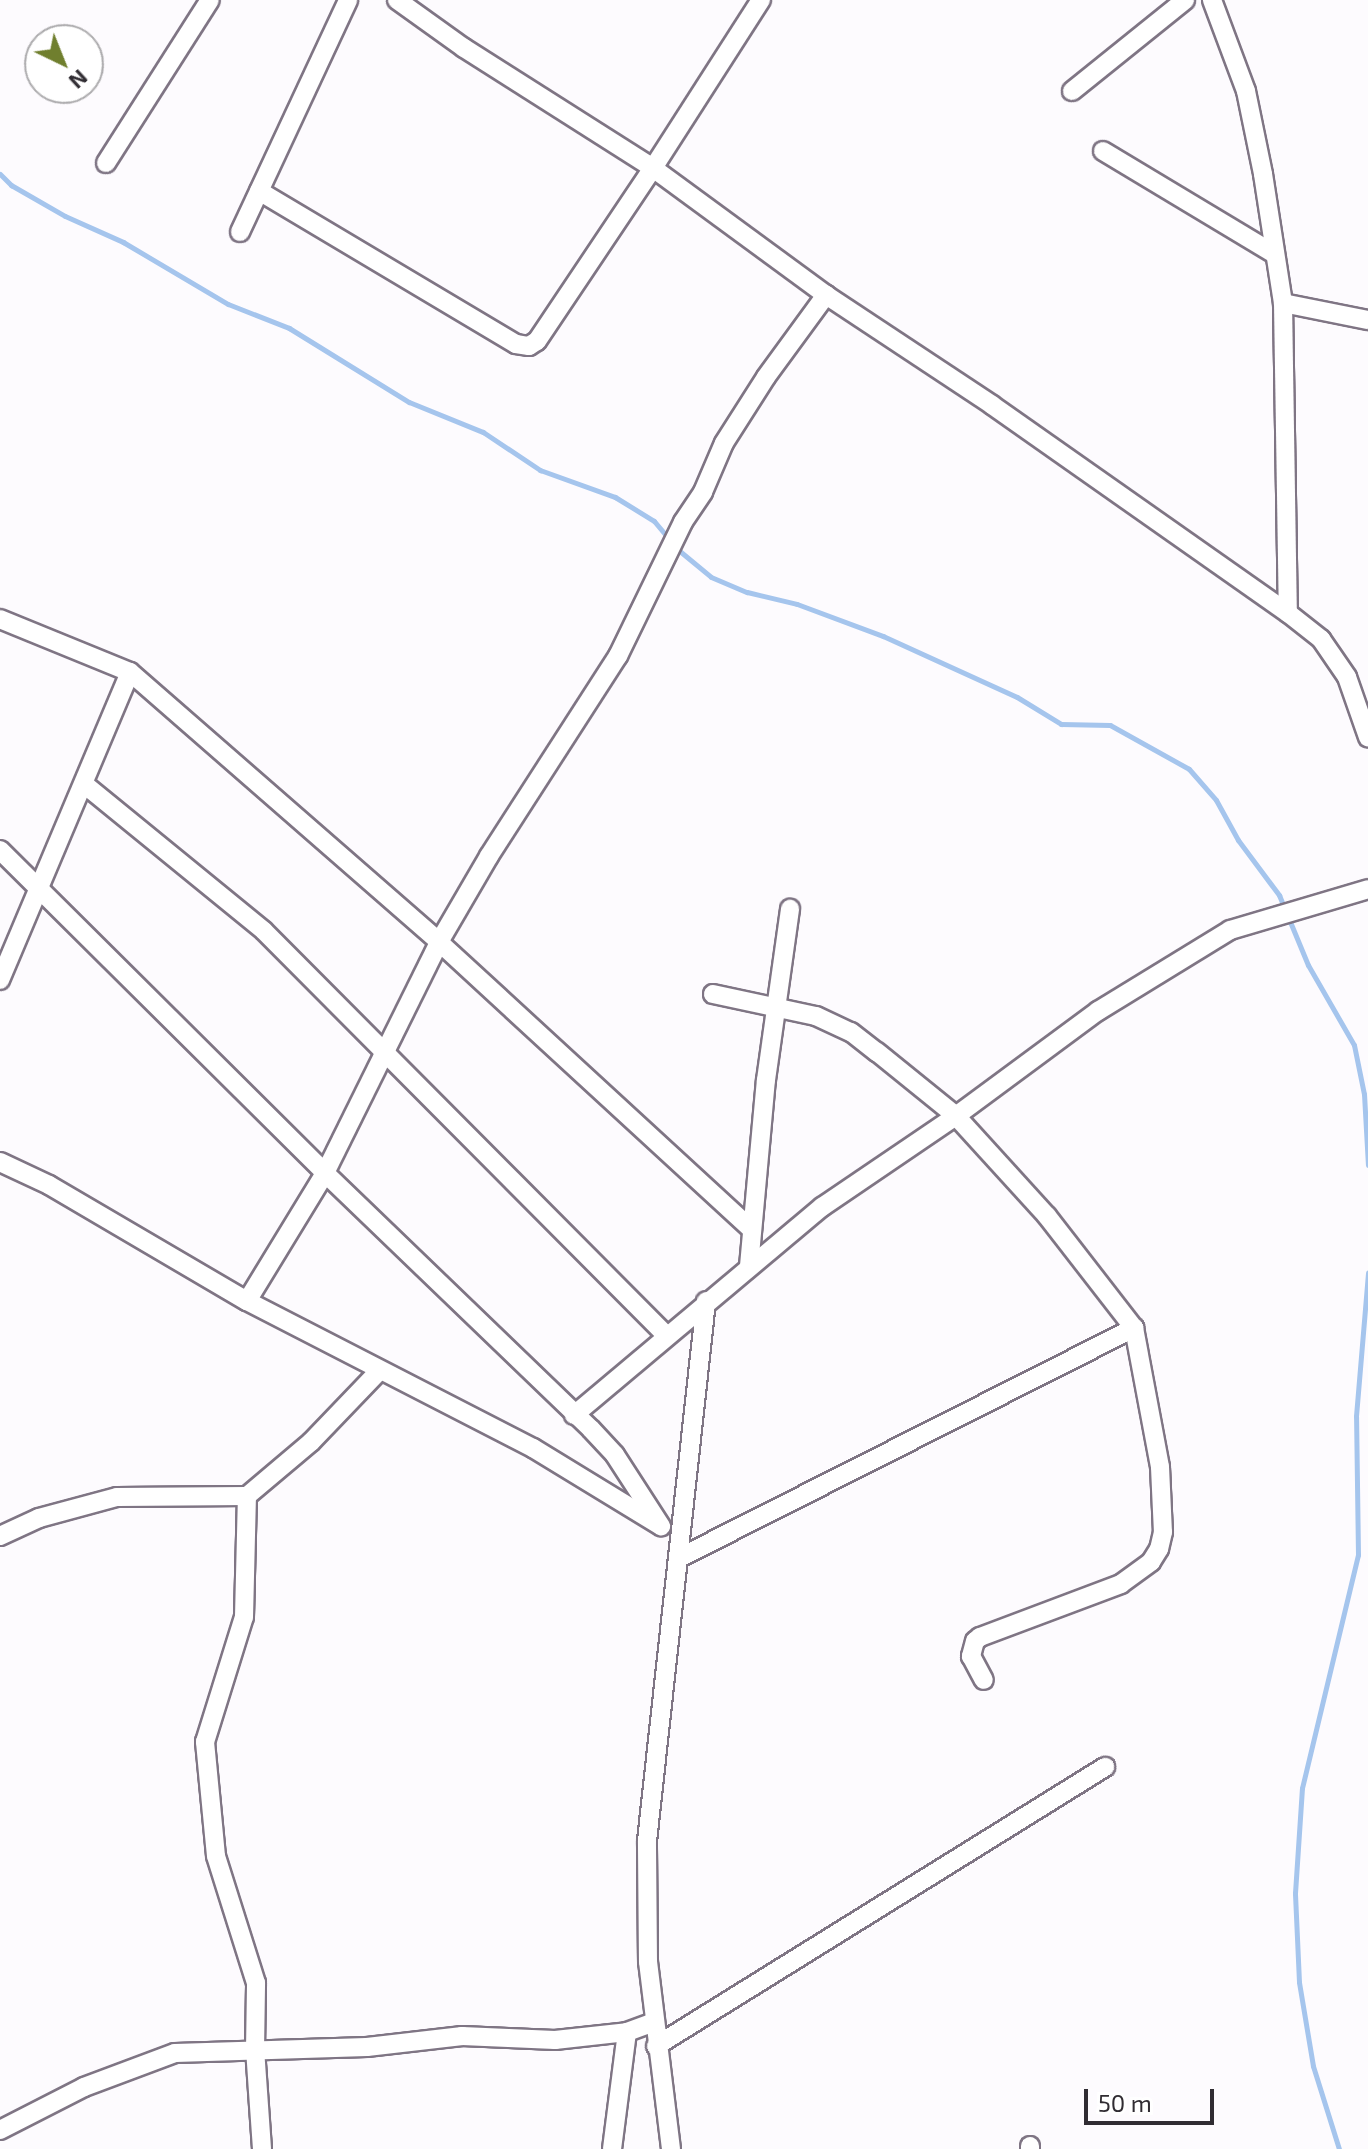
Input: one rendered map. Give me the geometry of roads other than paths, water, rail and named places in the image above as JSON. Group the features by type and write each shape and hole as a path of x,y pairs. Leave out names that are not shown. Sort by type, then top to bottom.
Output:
{"street":[{"path":"106,163 210,0"},
{"path":"240,232 348,0"},
{"path":"397,0 464,48 653,168 826,295 992,405 1288,613 1321,639 1347,677 1368,737"},
{"path":"259,191 516,344 529,346 540,335 653,168 761,0"},
{"path":"1072,91 1185,0"},
{"path":"1212,0 1246,91 1263,174 1283,303 1288,613"},
{"path":"1103,151 1273,253"},
{"path":"247,1301 325,1173 382,1052 439,942 489,856 618,656 683,522 703,492 724,443 826,295"},
{"path":"1283,303 1368,320"},
{"path":"0,619 130,672 439,942 752,1230"},
{"path":"0,980 130,672"},
{"path":"84,784 241,910 666,1335"},
{"path":"0,850 325,1173 485,1323 615,1455 661,1526 682,1549"},
{"path":"574,1415 706,1301 822,1207 956,1116 1158,971 1230,930 1269,915 1368,889"},
{"path":"749,1266 776,1008 790,909"},
{"path":"713,994 816,1016 851,1032 956,1116 1047,1216 1134,1328 1160,1467 1163,1532 1159,1549 1151,1562 1121,1584 980,1637 975,1641 971,1656 984,1680"},
{"path":"0,1162 49,1185 247,1301 533,1448 661,1526"},
{"path":"671,2149 648,1962 647,1841 654,1761 682,1549 706,1301"},
{"path":"682,1549 1134,1328"},
{"path":"262,2149 255,2050 256,1983 216,1856 205,1742 244,1617 244,1509 247,1496 311,1442 379,1371"},
{"path":"0,1536 39,1518 117,1497 247,1496"},
{"path":"656,2046 1105,1767"},
{"path":"0,2130 84,2087 175,2053 367,2047 462,2036 555,2040 627,2032 654,2022"},
{"path":"612,2149 627,2032"}],"waterway":[{"path":"0,174 11,185 65,216 123,242 228,304 289,328 409,402 483,432 540,470 615,497 654,521 670,540"},
{"path":"676,548 711,577 747,592 797,604 883,636 1017,697 1061,724 1110,725 1189,769 1216,800 1238,840 1279,895 1308,965 1354,1045 1364,1094 1368,1165"},
{"path":"1339,2149 1313,2066 1299,1982 1295,1893 1302,1788 1358,1555 1356,1416 1368,1273"}]}
